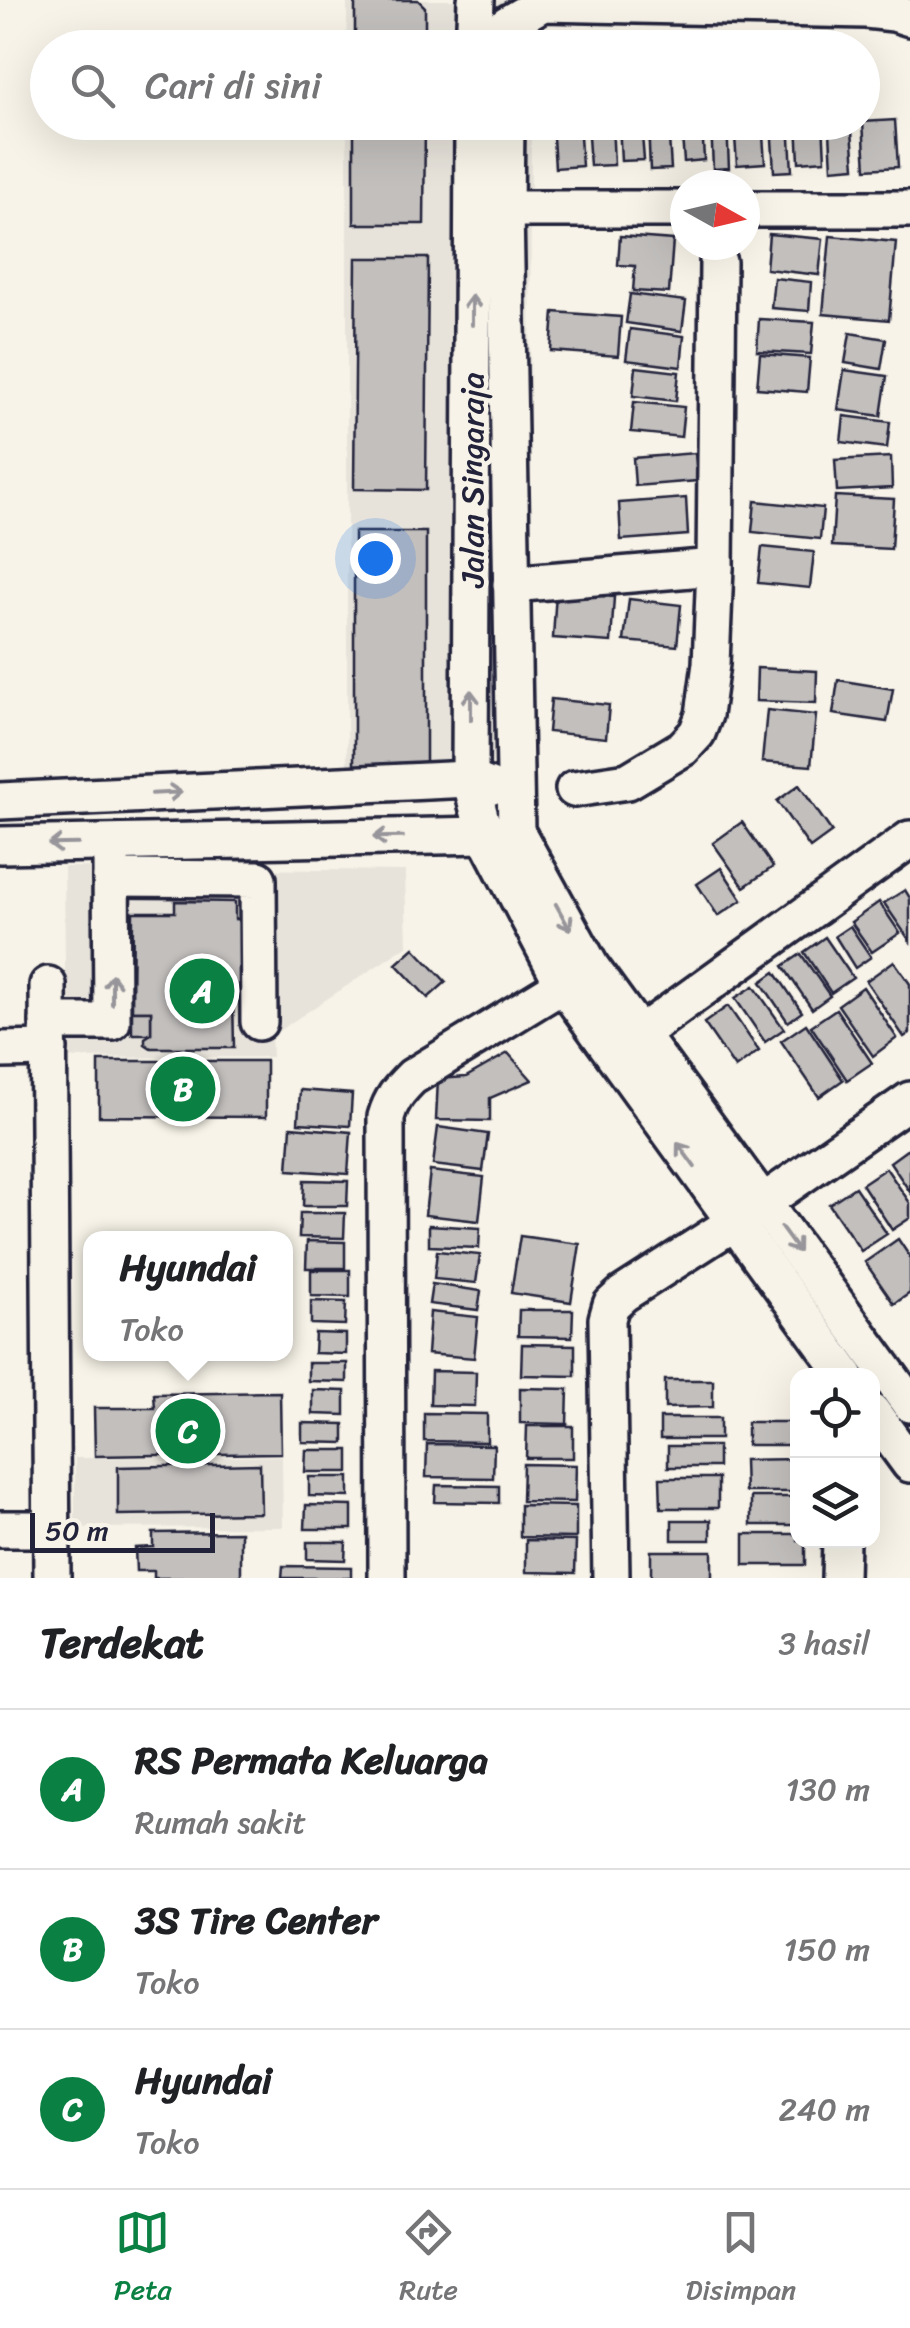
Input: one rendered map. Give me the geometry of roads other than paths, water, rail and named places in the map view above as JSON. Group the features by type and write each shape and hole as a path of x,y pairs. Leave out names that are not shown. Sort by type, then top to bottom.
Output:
{"street":[{"path":"475,30 476,0"},
{"path":"507,30 507,24 544,3 866,10 910,18"},
{"name":"Jalan Singaraja","path":"473,140 470,779 505,821"},
{"path":"506,140 511,584 505,821 578,976 749,1213 896,1385"},
{"path":"505,209 670,209"},
{"path":"760,209 910,209"},
{"path":"574,789 628,781 683,748 697,733 704,715 711,664 715,566 718,262"},
{"path":"511,584 715,566"},
{"path":"0,801 470,779"},
{"path":"0,845 111,843 505,821"},
{"path":"640,1034 910,840"},
{"path":"0,1050 112,1022 111,843"},
{"path":"111,878 258,880 259,1022"},
{"path":"578,976 640,1034 841,1368"},
{"path":"387,1578 386,1117 390,1103 412,1077 578,976"},
{"path":"48,985 52,1578"},
{"path":"611,1578 607,1319 611,1306 623,1294 749,1213 910,1100"},
{"path":"880,1423 910,1464"},
{"path":"0,1529 52,1529"},
{"path":"840,1578 842,1548"}],"place":[{"name":"RS Permata Keluarga","path":"202,991"},
{"name":"3S Tire Center","path":"183,1089"},
{"name":"Hyundai","path":"188,1431"}]}
